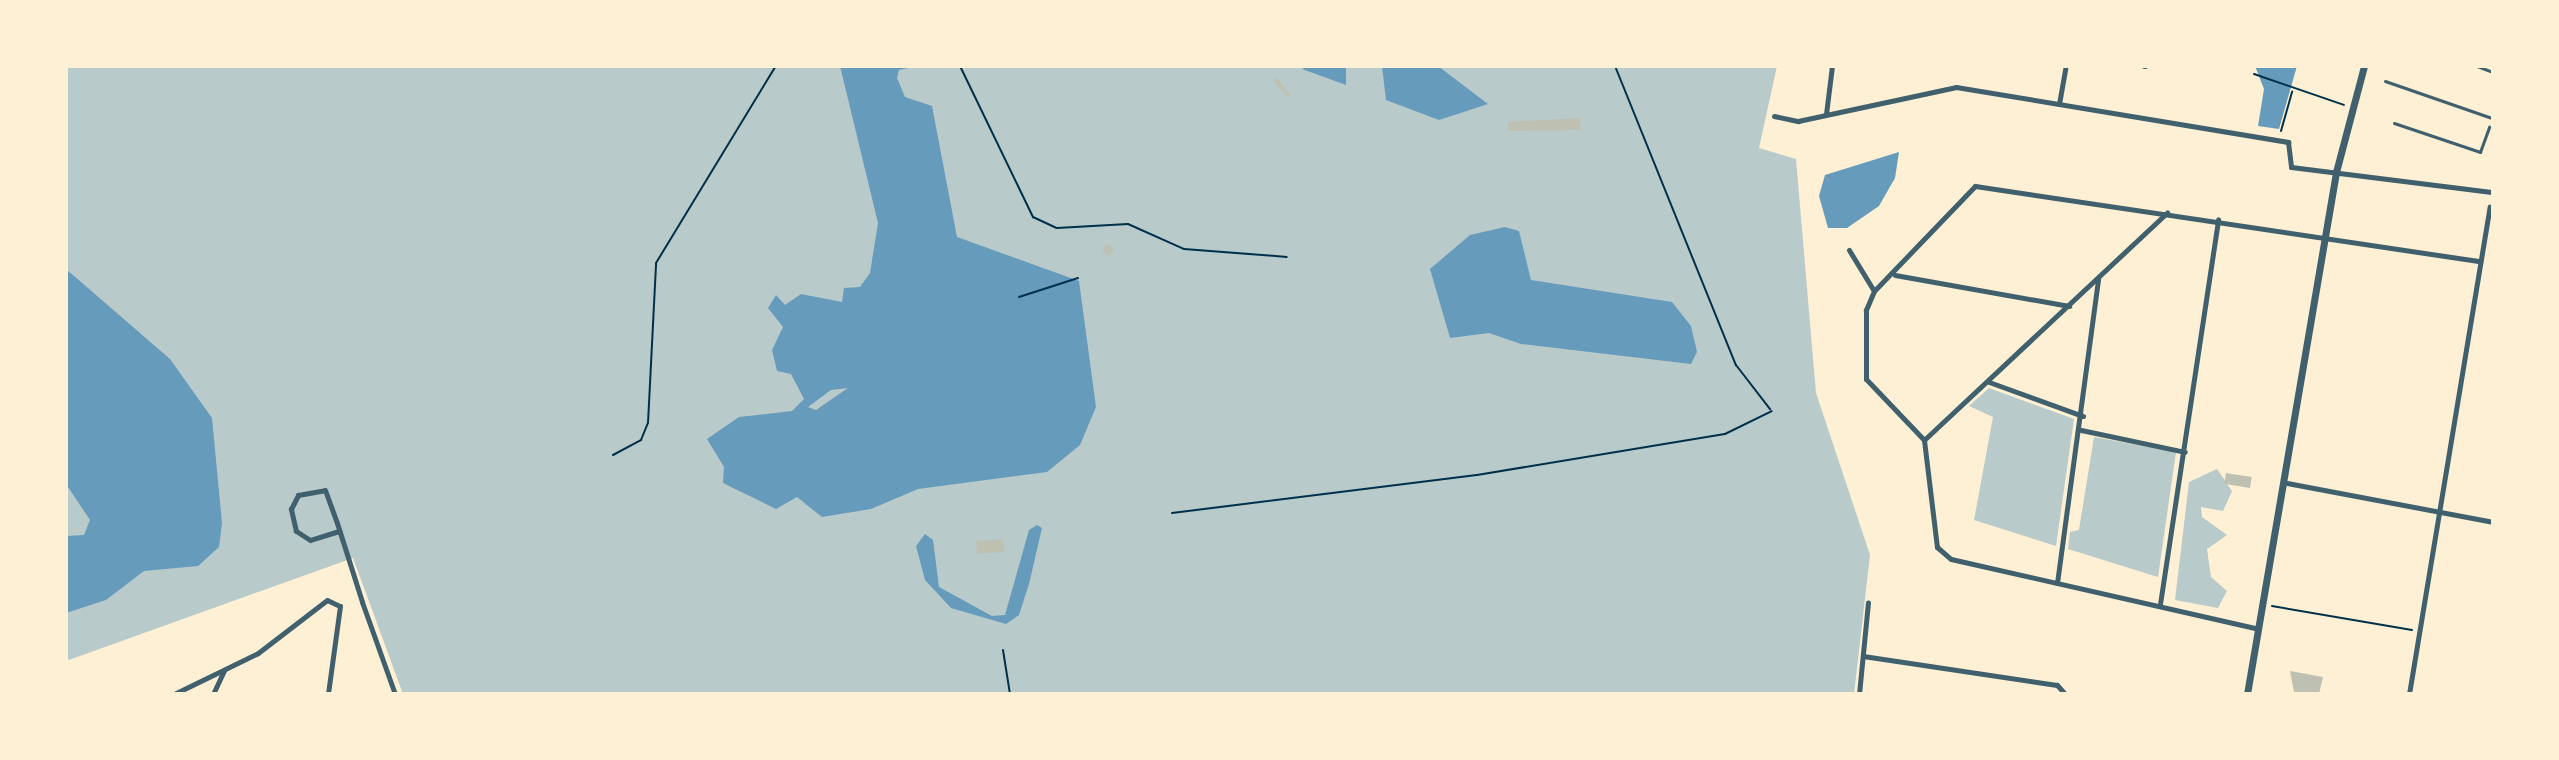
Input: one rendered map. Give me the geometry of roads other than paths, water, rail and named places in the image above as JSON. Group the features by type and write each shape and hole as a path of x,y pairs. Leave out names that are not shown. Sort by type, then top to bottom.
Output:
{"street":[{"path":"1826,114 1832,66"},
{"path":"2059,104 2066,66"},
{"path":"2247,694 2287,483 2336,172 2364,66"},
{"path":"1774,116 1826,114 1956,87 2288,142 2291,167 2493,192"},
{"path":"2259,629 2160,604 1951,559 1937,547 1924,440 1866,379 1866,310 1874,291 1894,275 1975,186 2218,219 2478,261"},
{"path":"2409,694 2478,261 2490,207"},
{"path":"1924,440 2168,212"},
{"path":"2160,604 2218,219"},
{"path":"1849,250 1874,291"},
{"path":"1894,275 2069,306"},
{"path":"2057,583 2083,416 2098,278"},
{"path":"1989,382 2083,416"},
{"path":"2081,430 2185,452"},
{"path":"2287,483 2493,522"},
{"path":"339,531 310,540 296,531 291,509 298,495 325,490 395,694"},
{"path":"174,694 224,669 327,600 340,606 328,694"},
{"path":"1859,694 1868,602"},
{"path":"1863,656 2057,685 2065,694"},
{"path":"213,694 224,669"}],"lane":[{"path":"2477,66 2493,72"},
{"path":"2385,81 2492,118"},
{"path":"2394,123 2480,152 2489,127"}],"water":[{"path":"840,66 918,66 899,70 897,78 905,97 932,106 957,237 1079,281 1096,407 1080,445 1047,472 918,489 871,509 822,517 797,497 776,509 723,483 724,467 707,439 739,417 792,411 804,399 791,374 777,371 772,350 783,327 768,308 776,295 785,305 801,294 842,302 844,288 860,287 870,273 878,223","holes":["848,388 816,410 808,407 831,390"]},
{"path":"1309,66 1346,66 1346,85 1302,69"},
{"path":"1382,66 1438,66 1488,104 1439,120 1386,100"},
{"path":"2255,66 2297,66 2279,129 2258,126 2264,89"},
{"path":"1899,152 1895,178 1879,206 1847,228 1828,228 1819,196 1825,175"},
{"path":"1505,227 1519,231 1531,280 1672,302 1691,326 1697,352 1691,364 1521,344 1489,333 1450,338 1430,269 1470,235"},
{"path":"66,269 170,359 212,418 222,523 219,547 198,566 144,571 106,600 66,613 66,536 84,535 90,520 66,484"},
{"path":"1037,525 1042,528 1029,584 1019,615 1006,624 951,608 925,580 916,546 925,534 933,540 939,587 992,616 1005,615 1029,530"}]}
